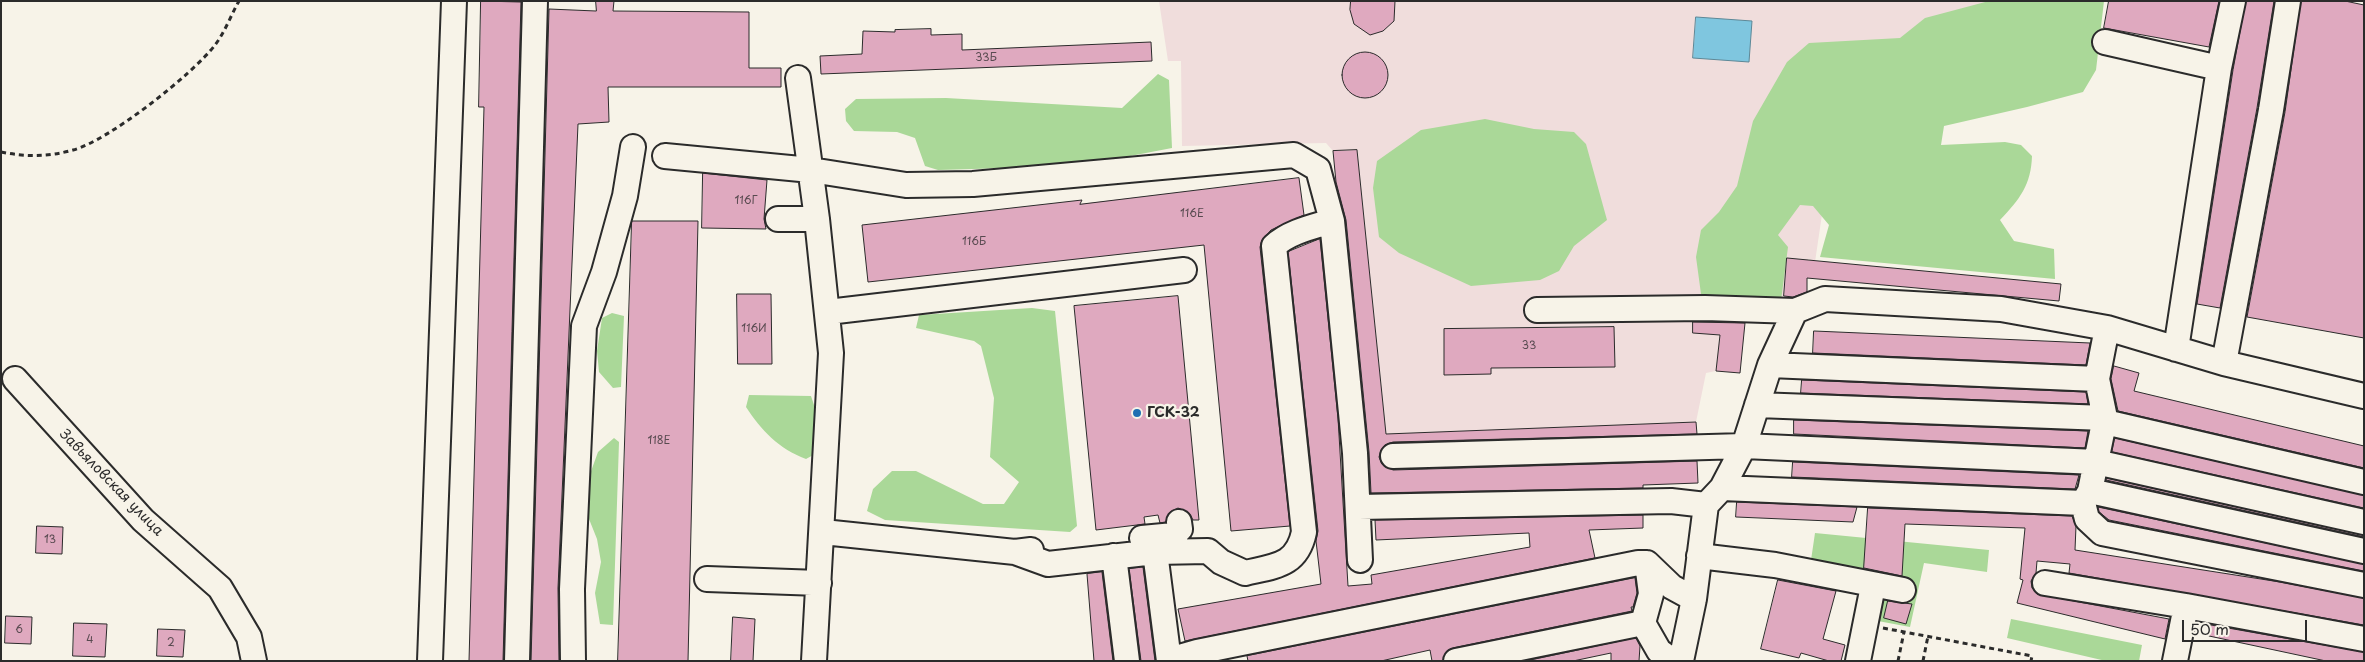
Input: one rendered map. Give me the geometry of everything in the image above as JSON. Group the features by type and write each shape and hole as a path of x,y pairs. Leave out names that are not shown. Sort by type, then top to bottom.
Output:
{"street":[{"path":"430,661 454,1"},
{"path":"517,661 535,1"},
{"path":"2176,349 2219,68 2233,1"},
{"path":"2224,363 2271,110 2288,1"},
{"path":"2105,42 2219,68"},
{"path":"798,78 817,219 831,353 814,661"},
{"path":"573,661 572,589 584,326 607,263 624,196 633,147"},
{"path":"665,156 811,170 906,185 973,184 1294,155 1318,169 1332,221 1359,507 1360,560"},
{"path":"778,219 817,219"},
{"path":"1016,552 1048,564 1156,552 1208,551 1221,562 1245,573 1291,560 1301,546 1304,532 1274,246 1280,240 1297,232 1332,221"},
{"path":"828,312 1184,270"},
{"path":"1537,310 1686,308 1795,312 1825,299 2001,309 2107,328 2224,363 2364,396"},
{"path":"1681,661 1694,599 1706,505 1722,488 1744,446 1770,365 1795,312"},
{"path":"2107,328 2096,379 2105,420 2086,497 2087,519 2102,533 2364,585"},
{"path":"1770,365 2096,379"},
{"name":"Завьяловская улица","path":"15,379 143,520 220,588 249,637 254,661"},
{"path":"1757,405 2105,420 2364,482"},
{"path":"1393,456 1744,446 2096,462 2364,522"},
{"path":"1722,488 2086,497 2364,551"},
{"path":"1359,507 1671,501 1706,505"},
{"path":"822,532 1016,552 1174,535 1180,529 1180,522"},
{"path":"1156,552 1169,660 1197,652 1647,563"},
{"path":"1114,556 1127,661"},
{"path":"1700,556 1775,566 1873,586 1903,590"},
{"path":"1647,563 1672,587 1694,599"},
{"path":"1647,563 1651,594 1644,623 1659,651 1673,661"},
{"path":"707,579 819,583"},
{"path":"2045,583 2186,606 2364,639"},
{"path":"1858,661 1873,586"},
{"path":"2175,661 2186,606"},
{"path":"1456,661 1644,623"}],"path":[{"path":"1,152 22,156 47,156 75,150 101,137 182,79 216,44 239,1"},
{"path":"1865,626 2032,656 2031,661"},
{"path":"1898,661 1904,632"},
{"path":"1923,661 1928,636"}],"shaded area":[{"path":"1159,1 2074,1 1835,126 1815,262 1808,259 1806,298 1709,289 1707,317 1722,319 1716,371 1706,373 1696,422 1386,434 1357,150 1333,151 1326,143 1182,146 1181,61 1168,61"}],"green space":[{"path":"1989,1 2104,1 2096,70 2083,92 1944,126 1941,145 2005,142 2021,145 2032,156 2027,183 2023,191 2000,220 2014,241 2054,249 2055,279 1820,257 1829,225 1813,206 1800,205 1778,235 1788,247 1781,301 1732,300 1701,294 1696,257 1701,230 1719,212 1737,186 1753,121 1787,62 1809,43 1900,38 1925,18"},
{"path":"1158,74 1169,80 1172,148 1078,166 938,170 925,166 915,138 897,132 854,131 846,121 845,109 856,99 946,98 1122,108"},
{"path":"1485,119 1534,129 1574,132 1586,144 1607,220 1574,246 1559,271 1540,280 1471,286 1399,253 1379,237 1373,188 1377,161 1421,130"},
{"path":"1032,308 1055,311 1077,526 1070,532 885,520 867,511 873,489 892,471 916,471 983,504 1004,504 1019,482 990,457 994,398 981,346 974,341 916,328 919,315"},
{"path":"612,313 624,316 621,387 613,388 599,372 597,351 602,318"},
{"path":"749,395 811,396 818,417 815,454 806,459 787,450 772,438 746,407"},
{"path":"614,438 619,442 613,625 600,624 595,593 601,562 597,539 587,514 590,474 598,452"},
{"path":"1815,533 1989,550 1987,572 1924,563 1910,627 1878,621 1886,585 1810,567"},
{"path":"2011,619 2142,645 2139,661 2106,661 2007,638"}],"water":[{"path":"1696,17 1752,21 1749,62 1693,58"}],"building":[{"path":"481,1 521,2 503,661 469,661 484,107 479,107"},
{"path":"596,1 614,1 613,11 749,12 749,68 781,68 781,87 608,87 609,122 578,124 558,588 559,661 531,661 549,9 596,11"},
{"path":"1351,1 1395,1 1394,21 1383,31 1370,35 1354,24 1350,10"},
{"path":"2109,1 2219,1 2209,47 2104,28"},
{"path":"2246,1 2274,1 2257,108 2220,308 2197,304 2233,70"},
{"path":"2301,1 2345,1 2364,5 2364,338 2247,317 2285,112"},
{"path":"931,29 931,35 962,34 962,50 1151,42 1152,61 821,74 820,56 862,54 863,31 895,32 895,30"},
{"path":"1361,52 1369,52 1378,56 1384,62 1388,75 1384,88 1378,94 1369,98 1361,98 1352,94 1346,88 1342,79 1342,71 1346,62 1352,56"},
{"path":"1357,150 1386,434 1696,422 1697,434 1393,442 1385,445 1381,450 1379,457 1382,464 1393,470 1697,461 1698,483 1643,485 1643,488 1371,493 1369,452 1346,220 1336,182 1333,151"},
{"path":"703,173 767,180 764,219 766,229 702,228"},
{"path":"1299,178 1304,215 1271,230 1262,240 1260,247 1290,526 1231,531 1204,245 868,282 862,225 1082,200 1080,204"},
{"path":"632,221 698,221 688,661 618,661"},
{"path":"1320,239 1338,418 1348,586 1372,584 1371,575 1530,547 1529,533 1376,540 1375,520 1643,515 1643,528 1589,530 1595,558 1185,641 1178,609 1321,584 1316,541 1318,531 1288,252"},
{"path":"1787,258 2061,284 2059,301 1807,278 1807,292 1793,297 1784,296"},
{"path":"737,294 771,294 772,364 738,364"},
{"name":"ГСК-32","path":"1178,296 1199,520 1193,520 1189,513 1178,508 1170,512 1166,522 1160,523 1158,515 1144,517 1145,524 1096,530 1074,306"},
{"path":"1693,322 1745,323 1740,373 1716,371 1720,335 1693,333"},
{"path":"1614,327 1615,367 1491,368 1491,374 1444,375 1444,329"},
{"path":"1814,331 2090,343 2086,365 1813,353"},
{"path":"2114,366 2139,373 2134,391 2364,446 2364,468 2118,411 2111,379"},
{"path":"1802,380 2086,392 2088,404 1801,393"},
{"path":"1794,420 2088,431 2085,448 1794,434"},
{"path":"2115,438 2364,495 2364,508 2112,452"},
{"path":"1793,462 2079,475 2075,489 1792,477"},
{"path":"2107,478 2364,535 2364,537 2106,480"},
{"path":"1737,502 1857,507 1853,522 1736,517"},
{"path":"2098,507 2364,564 2364,571 2109,520 2099,512"},
{"path":"1868,508 2072,516 2076,526 2075,550 2280,582 2364,598 2364,625 2069,573 2070,564 2037,561 2036,573 2031,581 2032,588 2037,594 2169,619 2165,639 2017,603 2023,580 2020,579 2025,528 1905,524 1902,576 1864,568"},
{"path":"37,526 63,527 62,554 36,553"},
{"path":"1143,567 1155,661 1141,661 1129,569"},
{"path":"1102,572 1113,661 1094,661 1087,574"},
{"path":"1635,578 1637,593 1633,607 1631,607 1632,611 1453,648 1447,651 1443,661 1432,661 1430,650 1381,661 1248,661 1247,656"},
{"path":"1778,580 1836,591 1823,639 1845,645 1841,661 1829,661 1801,653 1799,658 1761,649"},
{"path":"1888,601 1912,604 1906,624 1884,618"},
{"path":"6,616 32,617 31,644 5,643"},
{"path":"733,617 755,619 753,661 731,661"},
{"path":"74,623 107,624 105,657 73,656"},
{"path":"2211,625 2364,652 2364,661 2326,661 2209,636"},
{"path":"158,629 185,630 183,657 157,656"},
{"path":"1636,638 1640,646 1639,661 1611,661 1611,653 1573,661 1526,661"}],"place":[{"name":"ГСК-32","path":"1137,413"}]}
